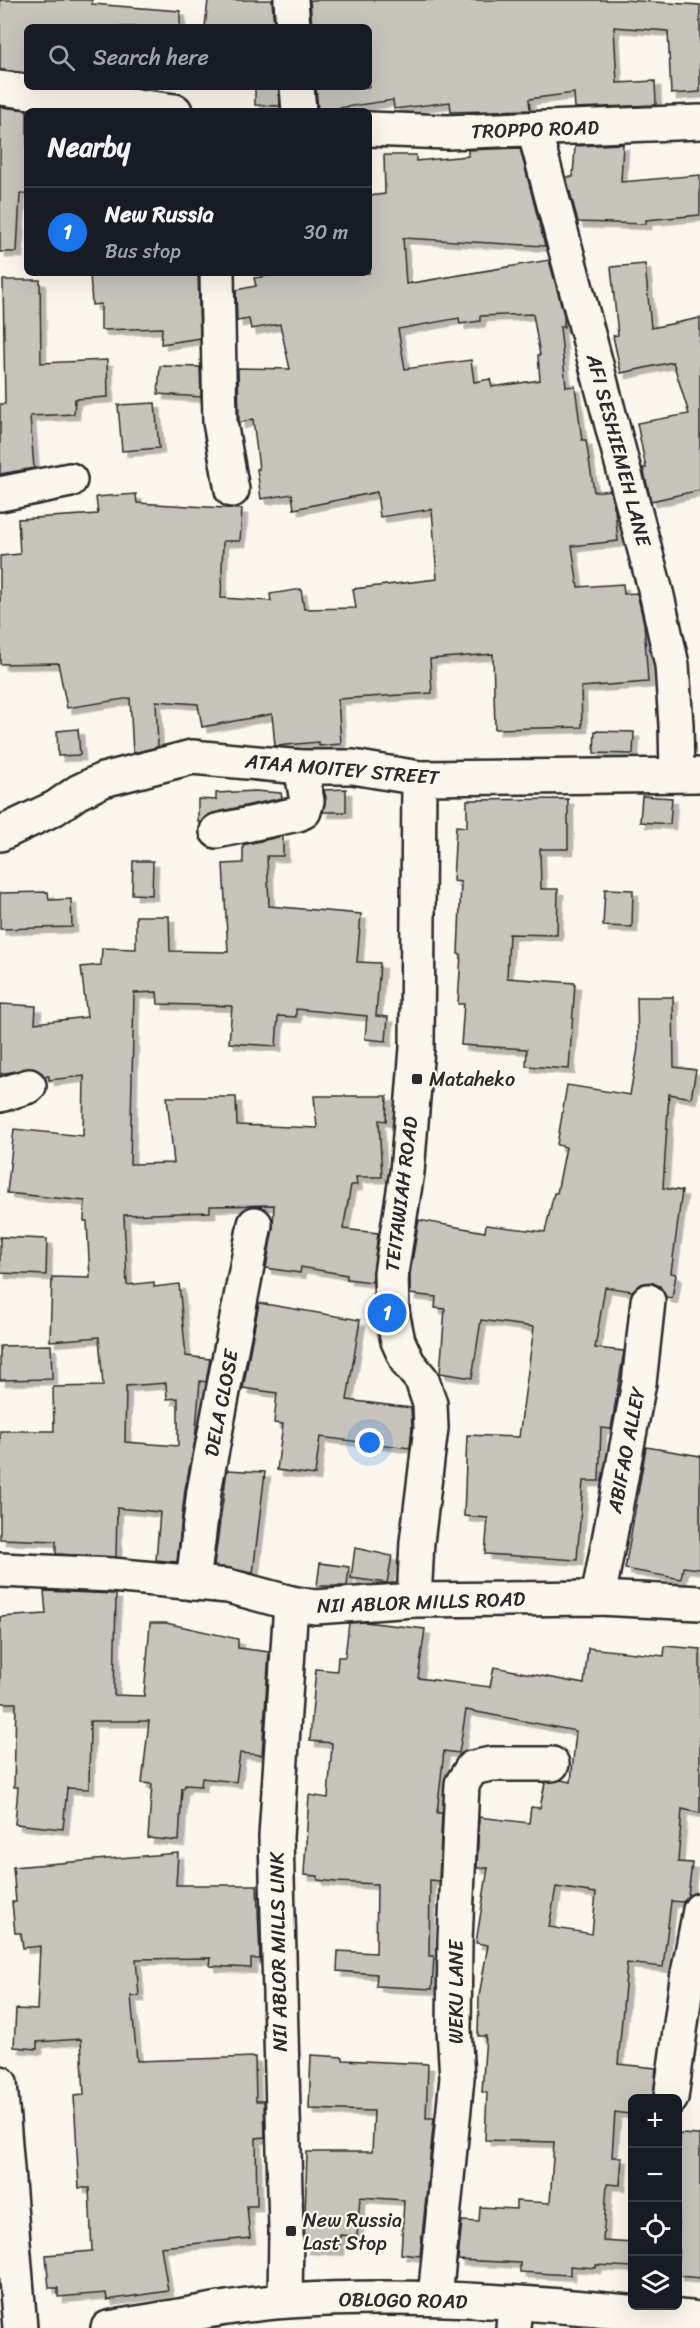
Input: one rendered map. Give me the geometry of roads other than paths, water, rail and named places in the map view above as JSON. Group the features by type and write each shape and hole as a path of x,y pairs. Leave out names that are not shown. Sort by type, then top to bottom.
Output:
{"street":[{"path":"291,0 293,24"},
{"path":"0,88 152,108"},
{"path":"297,90 299,108"},
{"name":"TROPPO ROAD","path":"372,129 447,132 700,122"},
{"name":"AFI SESHIEMEH LANE","path":"534,129 657,596 672,665 676,725 688,774"},
{"path":"217,276 220,422 232,489"},
{"path":"0,494 70,480"},
{"name":"ATAA MOITEY STREET","path":"0,834 55,808 78,792 103,780 192,757 301,766 353,767 419,778 688,774"},
{"path":"217,831 304,811 306,801 301,766"},
{"name":"TEITAWIAH ROAD","path":"414,1600 417,1542 431,1428 430,1404 422,1380 408,1363 398,1341 392,1312 391,1273 407,1172 417,1048 419,778"},
{"name":"DELA CLOSE","path":"193,1583 204,1491 255,1224"},
{"name":"ABIFAO ALLEY","path":"598,1598 639,1383 648,1300"},
{"name":"NII ABLOR MILLS ROAD","path":"0,1570 112,1575 228,1586 315,1607 414,1600 598,1598 700,1603"},
{"name":"NII ABLOR MILLS LINK","path":"285,2301 286,2230 277,1958 276,1837 291,1603"},
{"name":"WEKU LANE","path":"435,2298 456,2078 455,1940 462,1784 472,1768 490,1764 552,1764"},
{"path":"672,2094 687,1979 700,1910"},
{"path":"0,2083 20,2328"},
{"name":"OBLOGO ROAD","path":"108,2328 285,2301 435,2298 514,2316 652,2310 700,2319"}],"place":[{"name":"Mataheko","path":"417,1079"},
{"name":"New Russia","path":"387,1313"},
{"name":"New Russia Last Stop","path":"291,2231"}]}
